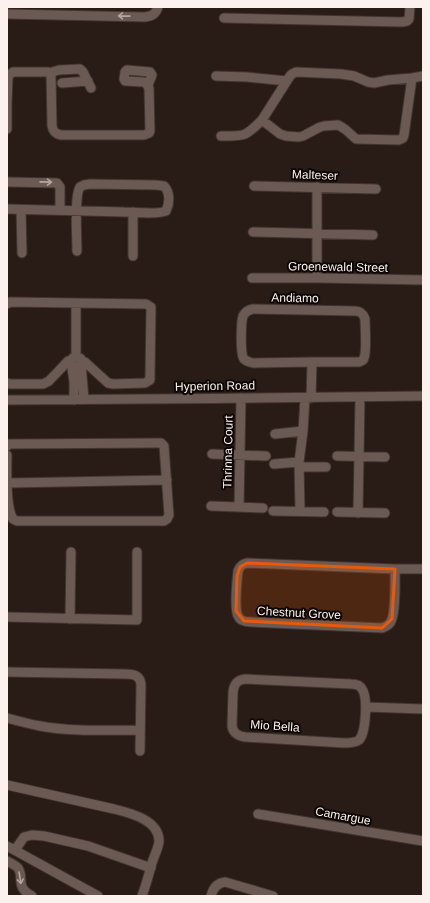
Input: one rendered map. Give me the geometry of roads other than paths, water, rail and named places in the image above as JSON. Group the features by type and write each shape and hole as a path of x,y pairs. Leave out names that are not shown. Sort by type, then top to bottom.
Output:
{"street":[{"path":"7,14 145,17 152,16 158,7"},
{"path":"224,18 402,22 409,19 410,7"},
{"path":"7,130 8,78 10,73 49,73 59,70 80,69 89,85 62,83"},
{"path":"221,136 239,136 247,134 262,120 292,74 300,72 348,75 374,83 423,76"},
{"path":"49,73 51,76 53,130 57,134 61,135 146,134 150,131 148,85"},
{"path":"216,76 287,81"},
{"path":"262,120 280,134 286,136 304,136 320,127 338,125 343,127 352,136 358,139 399,140 403,138 404,135 412,78"},
{"path":"7,182 57,182 60,187 60,210"},
{"path":"7,209 21,210 60,210 77,211 160,212 166,211 168,206 169,195 167,189 164,186 156,185 90,184 80,187 78,190 77,211 77,251"},
{"name":"Malteser","path":"254,186 376,189"},
{"path":"317,187 317,278"},
{"path":"21,210 22,253"},
{"path":"133,212 133,256"},
{"path":"253,232 373,235"},
{"name":"Groenewald Street","path":"252,278 423,280"},
{"path":"7,304 10,302 76,302 146,304 151,307 150,377 148,382 108,383 85,362 68,361 49,381 43,384 7,383"},
{"path":"74,400 76,361 76,302"},
{"name":"Andiamo","path":"253,309 359,311 364,315 365,353 362,361 312,362 248,362 242,356 242,322 245,313 253,309"},
{"path":"76,361 84,399"},
{"path":"300,511 299,464 312,362"},
{"name":"Hyperion Road","path":"7,400 423,396"},
{"path":"358,513 360,397"},
{"name":"Thrinna Court","path":"239,507 241,398"},
{"path":"276,434 303,431"},
{"path":"7,446 8,444 161,443 164,446 169,515 167,519 164,520 17,521 11,516 8,507 7,455"},
{"path":"212,454 266,456"},
{"path":"337,456 385,457"},
{"path":"274,464 299,464 326,467"},
{"path":"7,482 167,480"},
{"path":"211,506 263,508"},
{"path":"273,511 324,512"},
{"path":"337,512 385,513"},
{"path":"70,619 71,552"},
{"path":"7,617 137,620 137,552"},
{"name":"Chestnut Grove","path":"395,569 393,615 390,623 386,627 251,622 244,621 237,615 236,606 238,571 243,564 247,563 423,569"},
{"path":"7,672 136,675 141,680 140,751"},
{"name":"Mio Bella","path":"245,679 356,684 364,693 366,707 362,735 359,739 350,743 245,737 232,730 233,692 236,682 245,679"},
{"path":"366,707 423,709"},
{"path":"7,718 54,728 140,730"},
{"path":"7,785 114,809 134,815 148,822 157,832 158,847 142,896"},
{"name":"Camargue","path":"258,814 423,841"},
{"path":"98,896 11,848 24,837 32,835 44,836 88,846 151,868"},
{"path":"7,861 18,868 22,887 24,891 32,896"},
{"path":"211,896 214,887 221,882 225,882 273,896"}]}
